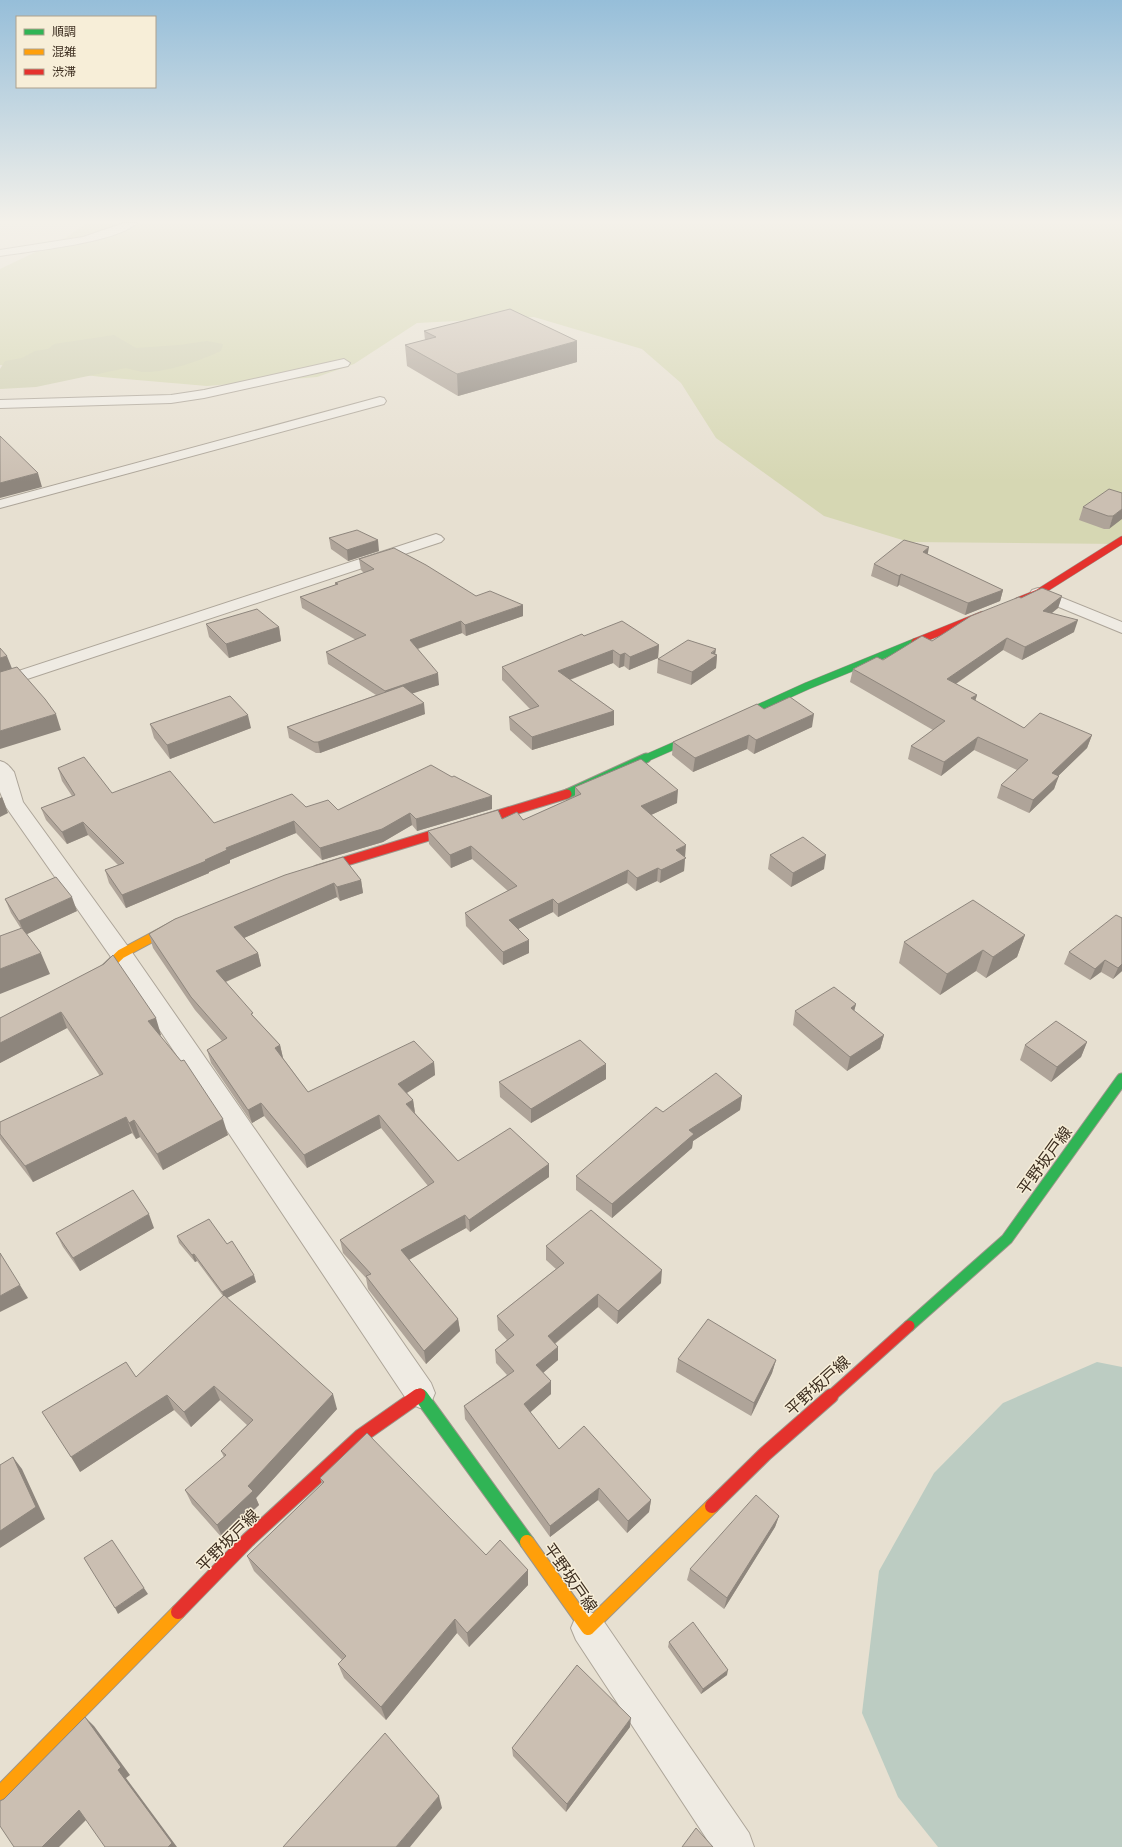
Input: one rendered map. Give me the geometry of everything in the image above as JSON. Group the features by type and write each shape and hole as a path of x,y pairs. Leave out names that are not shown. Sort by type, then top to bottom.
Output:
{"street":[{"path":"0,404 171,399 204,394 344,363"},
{"path":"0,504 380,401"},
{"path":"0,682 436,539"},
{"path":"1010,604 1038,593 1122,540"},
{"path":"1038,593 1122,628"},
{"path":"728,722 807,686 988,613"},
{"path":"309,872 570,793 707,732"},
{"path":"0,767 4,772 13,803 121,954 420,1392"},
{"path":"88,980 101,973 121,954 170,926 185,920"},
{"name":"平野坂戸線","path":"0,1793 248,1540 361,1436 420,1392 588,1628 765,1454 1007,1239 1122,1080"},
{"path":"588,1628 735,1847"}],"green space":[{"path":"0,309 1122,309 1122,544 909,542 824,516 716,438 681,383 642,349 534,317 417,323 354,364 317,377 207,386 102,377 0,365"},
{"path":"114,335 136,348 179,345 207,341 223,344 221,351 212,355 182,366 161,371 142,372 126,368 36,387 0,389 0,369 5,361 22,358 35,351 48,349 54,344"}],"shaded area":[{"path":"1097,1362 1122,1367 1122,1847 938,1847 898,1797 862,1713 879,1571 934,1473 1003,1403"}],"building":[{"path":"510,309 577,341 457,374 405,345 436,337 424,331"},
{"path":"0,436 38,473 0,483"},
{"path":"1109,489 1122,493 1122,509 1113,516 1108,516 1083,507"},
{"path":"357,530 378,540 347,550 329,538"},
{"path":"904,540 929,547 923,552 1003,590 968,603 901,574 899,576 874,564"},
{"path":"394,548 426,565 476,596 490,591 523,605 465,625 461,621 410,640 438,673 385,691 326,652 366,635 300,597 338,584 335,583 374,569 359,559"},
{"path":"1042,588 1062,596 1043,611 1078,620 1025,647 1007,638 947,679 977,695 971,698 1024,728 1040,713 1092,735 1052,773 1059,776 1033,800 1001,785 1028,760 978,737 944,762 911,746 945,721 853,669 877,657 883,660 922,636 932,641 971,616 1019,597 1021,598"},
{"path":"257,609 279,627 226,644 206,624"},
{"path":"622,621 659,645 630,657 625,653 620,655 613,650 558,671 614,711 532,737 509,717 539,706 502,667 582,634 584,636"},
{"path":"688,640 716,649 711,653 717,655 692,672 658,659"},
{"path":"0,648 7,656 0,658"},
{"path":"17,667 56,714 0,731 0,672"},
{"path":"403,686 424,703 318,742 314,742 287,727"},
{"path":"230,696 248,715 167,745 150,724"},
{"path":"790,697 814,714 756,740 749,735 695,758 673,742 757,704 764,709"},
{"path":"84,757 112,793 170,771 214,823 292,794 306,807 328,800 338,810 431,765 492,796 416,819 410,813 382,829 320,848 294,821 226,848 227,850 205,860 206,861 122,895 105,870 124,863 83,822 62,832 41,808 75,795 58,768"},
{"path":"641,759 678,790 641,806 686,845 676,850 686,858 661,870 658,868 637,878 628,870 558,904 553,899 509,920 529,940 503,952 465,913 517,886 471,846 450,855 428,831 498,810 502,819 517,812 523,820 581,794 575,787"},
{"path":"803,837 826,855 793,873 770,855"},
{"path":"343,857 361,880 337,887 334,883 234,927 258,953 216,971 253,1013 251,1014 280,1045 275,1048 308,1092 414,1041 434,1062 398,1084 413,1100 406,1104 458,1161 510,1128 549,1164 469,1220 465,1215 401,1250 458,1319 424,1351 366,1276 371,1274 340,1240 434,1182 379,1115 304,1155 261,1103 248,1110 207,1050 227,1038 191,997 149,934 175,919 285,875"},
{"path":"56,877 72,897 19,921 5,899"},
{"path":"973,900 1025,935 993,957 983,950 947,974 904,942"},
{"path":"1116,915 1122,918 1122,964 1118,968 1105,960 1095,969 1069,952"},
{"path":"22,928 41,953 0,969 0,936"},
{"path":"113,955 156,1018 148,1021 181,1061 184,1060 223,1119 157,1154 134,1120 129,1123 126,1117 25,1166 0,1134 0,1122 103,1074 61,1012 0,1043 0,1018 104,964"},
{"path":"834,987 856,1004 851,1008 884,1035 850,1057 795,1011"},
{"path":"1056,1021 1087,1042 1057,1067 1025,1045"},
{"path":"580,1040 606,1064 531,1109 499,1082"},
{"path":"716,1073 742,1096 689,1130 694,1134 612,1204 576,1176 656,1107 663,1112"},
{"path":"133,1190 149,1214 73,1258 56,1233"},
{"path":"591,1210 662,1270 618,1311 598,1294 548,1336 558,1347 536,1365 551,1381 524,1404 559,1449 584,1426 651,1500 628,1521 599,1488 550,1526 464,1406 514,1371 495,1350 514,1335 497,1316 564,1263 546,1246"},
{"path":"209,1219 227,1244 232,1241 254,1275 222,1292 194,1254 192,1255 177,1236"},
{"path":"0,1253 20,1285 0,1296"},
{"path":"224,1295 333,1394 248,1486 253,1491 217,1525 185,1490 226,1455 221,1451 253,1420 214,1386 184,1412 167,1395 71,1457 42,1412 126,1362 136,1377"},
{"path":"708,1319 776,1360 754,1403 678,1359"},
{"path":"367,1433 486,1555 500,1540 528,1570 467,1633 455,1619 381,1707 338,1664 346,1656 247,1556 324,1482 320,1478"},
{"path":"13,1457 36,1507 0,1531 0,1465"},
{"path":"756,1495 779,1516 727,1598 690,1569"},
{"path":"112,1540 144,1588 115,1608 84,1558"},
{"path":"693,1622 728,1670 703,1689 669,1642"},
{"path":"577,1665 631,1718 567,1804 512,1748"},
{"path":"85,1717 121,1767 118,1770 172,1843 168,1847 105,1847 79,1810 42,1847 14,1847 0,1826 0,1801 4,1799"},
{"path":"385,1733 439,1796 396,1847 283,1847"},
{"path":"696,1828 713,1847 682,1847"}],"traffic: fast":[{"path":"734,719 807,686 915,642"},
{"path":"567,794 701,734"},
{"path":"909,1326 1007,1239 1122,1079"},
{"path":"420,1394 527,1542"}],"traffic: slow":[{"path":"93,977 101,973 121,954 177,924"},
{"path":"527,1542 588,1628 712,1506"},
{"path":"0,1793 178,1612"}],"traffic: jam":[{"path":"1018,601 1038,593 1122,540"},
{"path":"915,642 982,615"},
{"path":"317,870 567,794"},
{"path":"712,1506 765,1454 909,1326"},
{"path":"178,1612 248,1540 361,1436 420,1394"}]}
